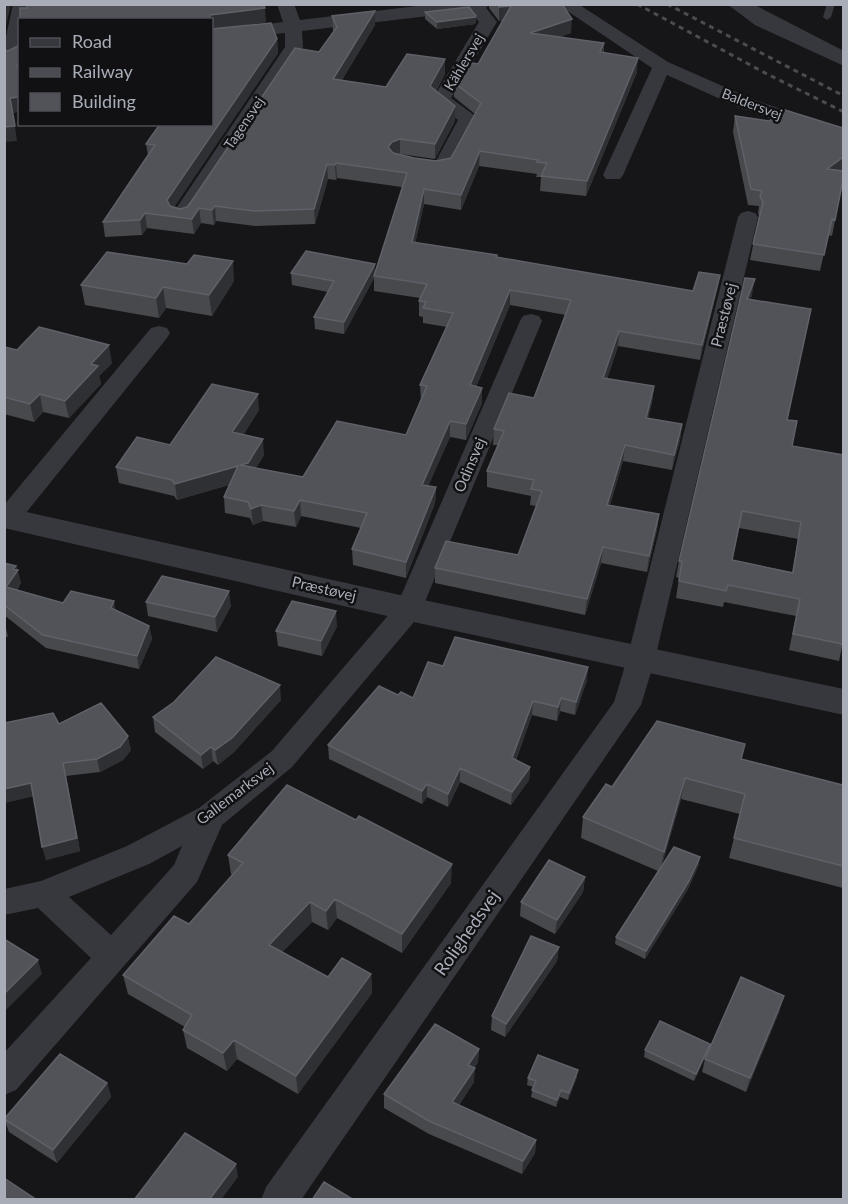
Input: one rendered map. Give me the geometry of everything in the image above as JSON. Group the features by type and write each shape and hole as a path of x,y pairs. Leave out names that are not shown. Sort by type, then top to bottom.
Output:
{"street":[{"path":"285,4 293,26"},
{"name":"Baldersvej","path":"565,4 662,66 745,103 843,138"},
{"path":"737,4 843,60"},
{"name":"Kählersvej","path":"213,36 478,5 488,22 441,100 468,118 442,168 401,162"},
{"path":"12,58 18,26"},
{"name":"Tagensvej","path":"182,216 294,47 293,26"},
{"path":"613,175 662,66"},
{"name":"Præstøvej","path":"641,659 748,217"},
{"name":"Odinsvej","path":"409,609 531,321"},
{"name":"Præstøvej","path":"159,333 6,518 409,609 843,702"},
{"name":"Gallemarksvej","path":"4,902 44,893 138,855 210,817 282,759 409,609"},
{"name":"Rolighedsvej","path":"279,1200 627,705 641,659"},
{"path":"4,1079 186,873 210,817"},
{"path":"44,893 112,957"}],"lane":[{"path":"827,17 831,4"}],"building":[{"path":"28,4 263,4 265,8 210,15 210,18 20,18 20,8 27,8"},
{"path":"497,4 562,4 572,19 530,33 604,43 600,52 638,58 587,181 541,176 547,163 480,151 461,195 424,189 412,242 693,291 699,272 720,275 702,345 619,331 603,378 654,386 646,418 682,424 674,455 625,445 607,505 659,514 649,556 603,547 587,599 435,568 446,541 518,555 542,491 531,489 534,480 487,471 504,431 494,429 509,393 534,398 571,300 510,290 470,385 482,388 466,424 450,421 422,485 436,487 406,562 352,549 367,513 300,500 294,511 261,505 251,509 248,502 224,497 238,466 175,484 172,480 116,467 137,437 170,445 212,384 258,394 232,432 263,439 248,463 240,465 303,477 337,421 406,435 427,386 420,385 453,313 423,308 426,302 419,301 427,284 374,276 407,173 336,163 335,165 327,164 314,209 254,211 215,206 212,210 199,208 192,219 145,213 140,220 103,222 155,145 146,144 159,126 213,126 213,29 271,23 277,39 167,200 170,206 180,209 187,207 191,202 295,48 319,52 337,27 332,16 375,11 333,79 386,87 407,54 445,59 430,86 455,106 435,144 400,139 392,142 388,147 393,153 414,158 436,161 451,158 481,103 454,83 467,62 478,64 511,6 499,7"},
{"path":"469,7 475,17 437,22 425,12"},
{"path":"18,46 18,97 10,98 15,126 4,127 4,50 8,51"},
{"path":"785,110 843,128 843,157 827,169 843,171 843,180 835,220 832,219 824,255 753,244 763,202 760,197 762,191 751,189 735,116 769,121"},
{"path":"306,251 375,264 344,322 314,317 334,281 291,273"},
{"path":"107,252 187,264 194,255 233,261 209,295 163,287 156,298 81,285"},
{"path":"745,278 755,279 747,299 811,309 787,420 797,421 792,446 843,455 843,644 793,634 800,599 728,585 726,591 679,581 682,561 679,561","holes":["742,511 801,522 793,573 732,560"]},
{"path":"39,327 109,345 91,364 98,366 65,401 40,394 30,404 4,397 4,347 17,350"},
{"path":"4,563 16,566 13,569 18,570 6,587 63,603 71,591 114,601 111,608 149,626 137,656 43,635 4,605"},
{"path":"162,576 229,591 215,617 146,602"},
{"path":"292,601 336,611 321,641 276,631"},
{"path":"455,637 588,667 576,702 561,698 558,707 533,701 512,758 530,767 512,792 460,768 448,794 427,784 422,791 328,745 379,686 398,695 401,692 413,698 428,662 443,666"},
{"path":"216,657 280,685 232,738 215,750 211,747 201,755 153,717 174,702"},
{"path":"101,703 128,736 120,747 97,759 63,763 77,838 42,847 31,783 4,789 4,723 53,713 59,724"},
{"path":"657,721 745,744 741,759 843,785 843,866 734,838 745,794 685,778 664,852 583,817 606,784 612,787"},
{"path":"287,785 356,820 359,816 452,864 402,934 335,899 326,911 310,902 269,945 328,977 342,958 371,974 296,1076 234,1040 223,1053 183,1030 192,1015 123,975 174,916 189,924 243,863 228,855"},
{"path":"674,847 700,857 689,881 646,951 616,937"},
{"path":"549,860 585,877 557,920 521,902"},
{"path":"531,936 559,947 506,1024 492,1016"},
{"path":"4,939 38,960 4,994"},
{"path":"741,977 784,996 750,1078 705,1059"},
{"path":"660,1021 710,1044 696,1074 645,1050"},
{"path":"435,1024 479,1049 468,1065 475,1068 452,1102 536,1140 523,1161 429,1121 384,1094"},
{"path":"60,1054 107,1083 53,1150 4,1119"},
{"path":"538,1055 578,1070 569,1093 561,1090 557,1100 532,1090 536,1081 528,1078"},
{"path":"185,1133 236,1164 209,1200 134,1200"},
{"path":"4,1178 37,1200 4,1200"},
{"path":"324,1182 354,1200 312,1200"}],"railway":[{"path":"637,4 767,74 844,112"},
{"path":"667,4 844,96"}]}
